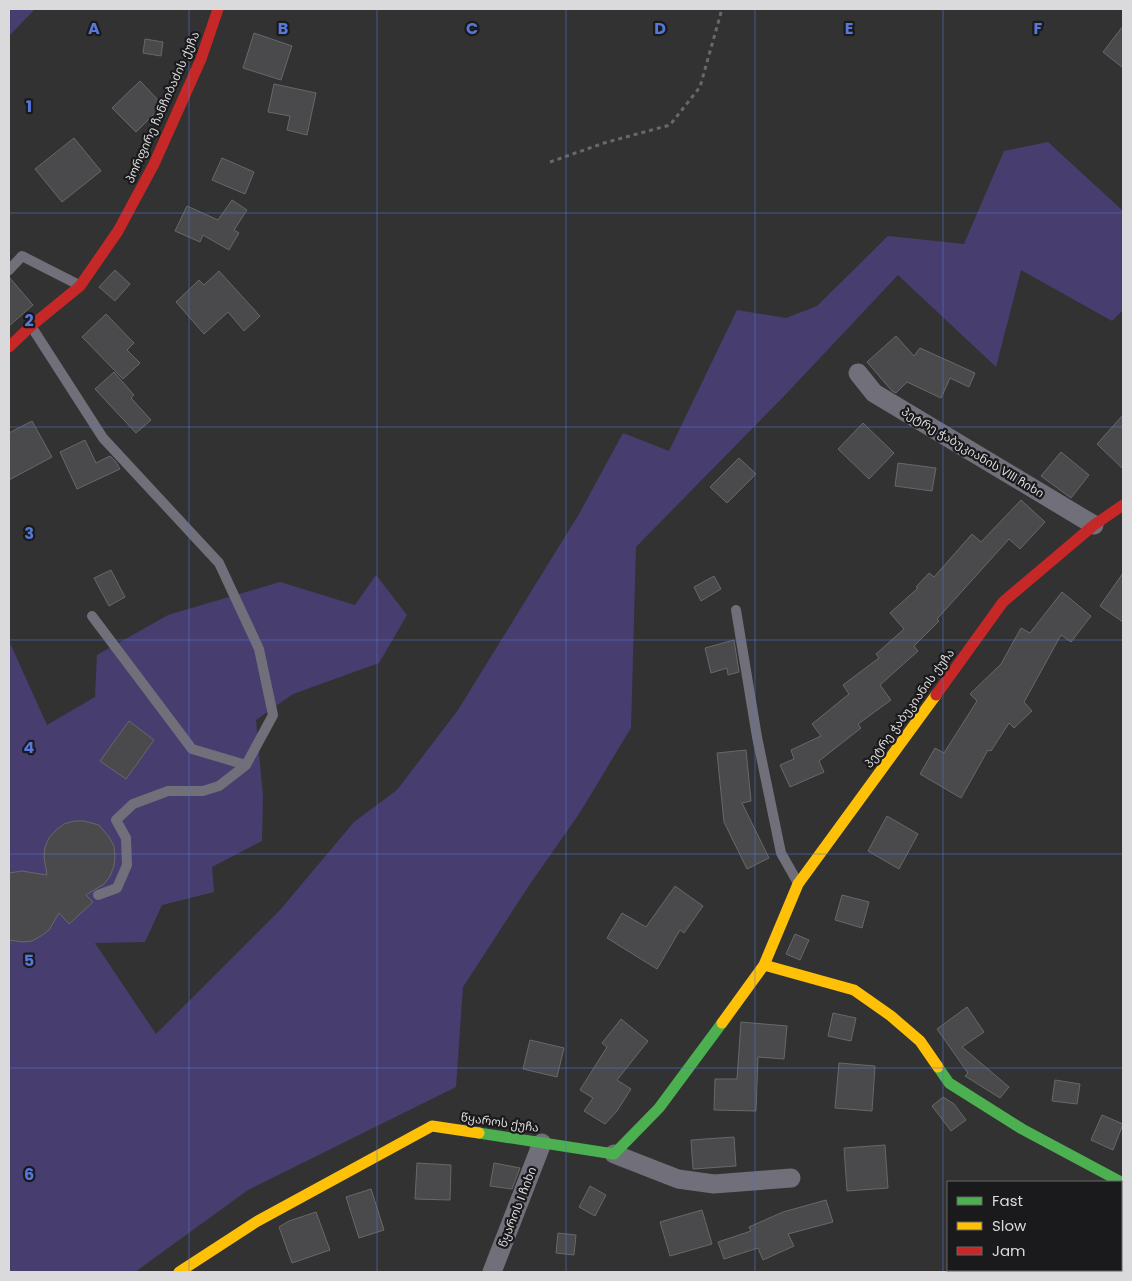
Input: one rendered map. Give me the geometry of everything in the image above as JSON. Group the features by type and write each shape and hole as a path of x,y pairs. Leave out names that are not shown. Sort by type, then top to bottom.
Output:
{"street":[{"name":"პორფირე ჩანჩიბაძის ქუჩა","path":"9,347 31,326 80,286 118,231 154,164 201,59 218,9"},
{"name":"პეტრე ჭაბუკიანის VIII ჩიხი","path":"858,373 874,393 1094,524"},
{"name":"პეტრე ჭაბუკიანის ქუჩა","path":"764,965 798,884 1003,602 1094,524 1123,505"},
{"path":"791,1178 714,1184 678,1179 614,1154 659,1108 764,965 854,990 891,1016 920,1041 949,1083 1022,1129 1117,1181"},
{"name":"წყაროს ქუჩა","path":"179,1272 256,1222 432,1126 614,1154"},
{"name":"წყაროს I ჩიხი","path":"492,1272 542,1143"}],"lane":[{"path":"9,270 22,256 80,286"},
{"path":"31,326 103,438 219,563 259,649 273,715 246,765 219,786 203,791 168,792 133,804 116,820 126,838 127,866 117,888 98,895"},
{"path":"736,610 757,737 781,853 798,884"},
{"path":"92,616 192,749 246,765"}],"path":[{"path":"550,162 604,143 670,125 700,87 722,9"}],"shaded area":[{"path":"9,9 35,9 9,36"},
{"path":"1048,142 1123,211 1123,310 1112,321 1021,270 996,367 898,275 787,393 636,547 631,728 579,814 530,884 463,987 456,1087 248,1190 135,1272 9,1272 9,641 47,725 95,697 97,655 168,615 280,582 355,605 376,575 407,615 379,663 293,694 256,720 263,796 262,841 212,867 214,892 162,905 145,942 95,943 156,1034 280,910 354,822 397,790 458,710 579,514 623,433 669,451 737,310 786,318 817,306 888,236 964,244 1004,151"}],"building":[{"path":"1123,26 1123,68 1103,52"},
{"path":"254,33 292,46 281,80 243,68"},
{"path":"145,39 163,42 161,56 143,53"},
{"path":"140,81 163,105 136,132 112,108"},
{"path":"274,84 316,93 307,135 287,130 290,116 268,112"},
{"path":"74,138 101,171 62,202 35,169"},
{"path":"222,158 254,172 245,194 212,180"},
{"path":"232,200 247,210 234,230 239,233 229,250 203,235 200,242 175,231 187,206 218,220"},
{"path":"115,270 130,284 115,301 99,287"},
{"path":"219,271 260,316 244,331 228,312 204,334 176,302 199,280 204,285"},
{"path":"9,277 33,305 9,326"},
{"path":"106,314 134,343 127,350 140,363 123,379 82,337"},
{"path":"896,336 914,356 920,348 975,373 969,387 950,378 941,398 907,382 896,393 892,391 867,362"},
{"path":"114,372 134,395 131,398 151,420 136,433 95,389"},
{"path":"1123,415 1123,469 1097,444"},
{"path":"32,421 52,457 9,480 9,433"},
{"path":"863,423 894,453 869,479 838,449"},
{"path":"85,440 96,463 110,456 120,469 77,489 60,452"},
{"path":"1061,452 1089,475 1071,498 1041,476"},
{"path":"739,458 756,474 727,503 710,487"},
{"path":"898,463 936,468 932,491 895,486"},
{"path":"1021,500 1045,522 1020,549 1009,539 937,619 939,621 914,646 918,651 880,685 891,700 858,724 861,728 819,761 824,772 790,787 780,765 794,759 791,750 821,736 812,724 849,694 843,685 879,658 876,654 904,629 890,613 918,588 916,587 929,573 934,577 972,534 981,542"},
{"path":"111,570 125,597 109,606 94,578"},
{"path":"1123,573 1123,622 1100,606"},
{"path":"714,576 721,589 701,601 694,587"},
{"path":"1062,592 1091,616 1071,642 1061,635 1024,702 1032,711 1014,728 1009,723 991,751 988,750 961,798 920,774 935,748 944,753 977,701 970,694 1001,664 1021,628 1030,633"},
{"path":"734,640 739,672 728,675 727,668 711,673 705,648"},
{"path":"129,721 154,740 126,779 100,761"},
{"path":"746,750 751,801 742,803 769,858 747,869 724,822 717,753"},
{"path":"887,816 918,834 899,869 868,851"},
{"path":"84,821 99,825 109,837 114,846 115,856 110,876 104,884 86,895 93,902 69,924 59,913 49,930 32,941 9,940 9,873 22,871 47,875 44,857 45,847 49,838 64,824"},
{"path":"675,886 703,906 684,933 680,930 657,969 607,938 622,913 646,927"},
{"path":"842,895 869,902 862,928 835,920"},
{"path":"795,934 809,940 800,960 786,954"},
{"path":"967,1007 984,1032 962,1047 1009,1087 1000,1098 965,1076 968,1073 937,1029"},
{"path":"833,1013 856,1018 851,1041 828,1036"},
{"path":"621,1019 648,1041 617,1080 631,1089 617,1111 605,1124 584,1111 593,1098 580,1090 607,1047 602,1043"},
{"path":"741,1022 787,1026 784,1059 758,1057 756,1111 714,1110 715,1079 737,1079"},
{"path":"530,1040 564,1048 557,1077 523,1069"},
{"path":"839,1063 875,1066 872,1111 835,1108"},
{"path":"1055,1080 1080,1084 1077,1104 1052,1101"},
{"path":"943,1097 954,1104 966,1120 951,1131 932,1106"},
{"path":"1102,1115 1123,1124 1113,1150 1091,1140"},
{"path":"734,1137 736,1166 693,1169 691,1140"},
{"path":"885,1145 888,1188 847,1191 844,1148"},
{"path":"417,1163 451,1165 450,1200 415,1199"},
{"path":"494,1163 520,1168 512,1189 490,1186"},
{"path":"590,1186 606,1195 595,1216 579,1207"},
{"path":"371,1189 384,1230 359,1238 346,1197"},
{"path":"826,1200 833,1222 788,1234 794,1246 763,1260 758,1248 724,1259 718,1242 751,1231 749,1227 783,1212"},
{"path":"702,1210 712,1244 670,1256 660,1222"},
{"path":"316,1212 330,1250 292,1263 279,1227 289,1221"},
{"path":"558,1233 576,1235 574,1255 556,1253"}],"traffic: fast":[{"path":"479,1133 614,1154 659,1108 722,1023"},
{"path":"938,1067 949,1083 1022,1129 1119,1181"}],"traffic: slow":[{"path":"722,1023 764,965 798,884 936,695"},
{"path":"764,965 854,990 891,1016 920,1041 938,1067"},
{"path":"179,1272 256,1222 432,1126 479,1133"}],"traffic: jam":[{"path":"9,347 31,326 80,286 118,231 154,164 201,59 218,9"},
{"path":"936,695 1003,602 1094,525 1123,505"}]}
